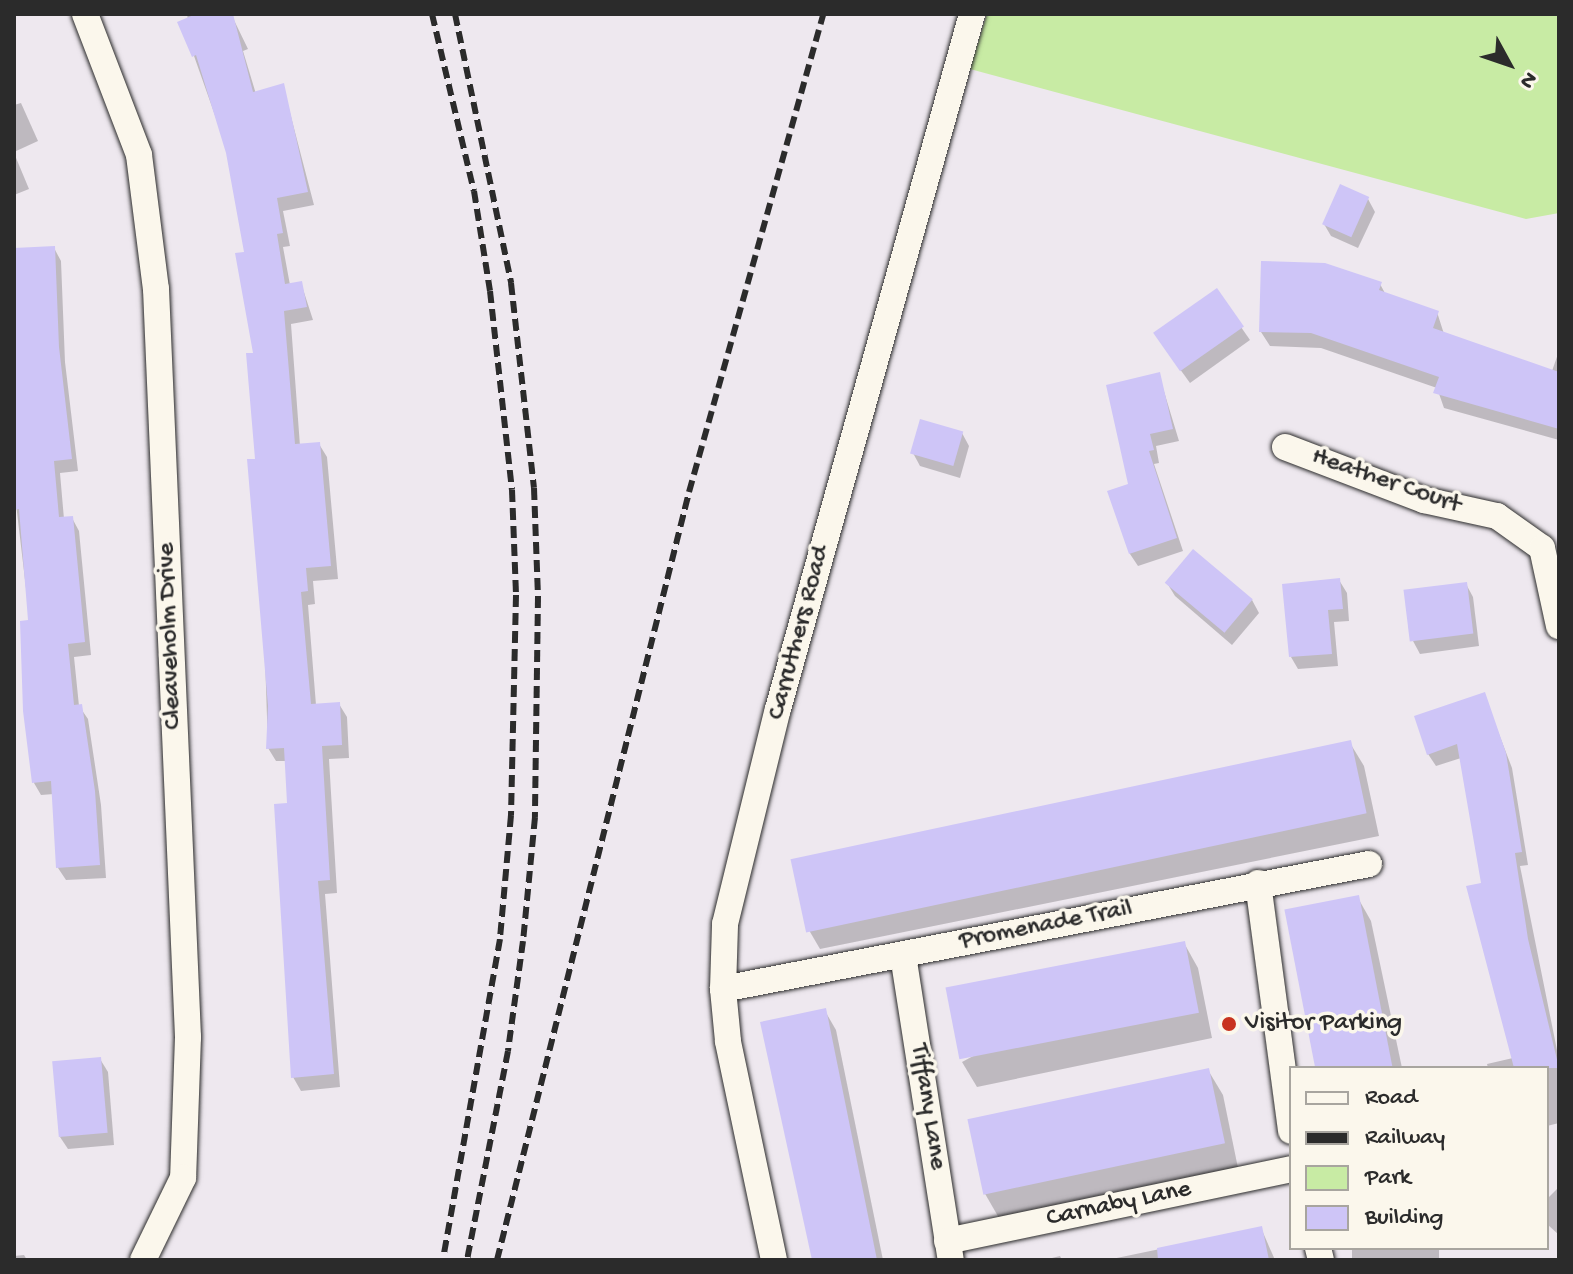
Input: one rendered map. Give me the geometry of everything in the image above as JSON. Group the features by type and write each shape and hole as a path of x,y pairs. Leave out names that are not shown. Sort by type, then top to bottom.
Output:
{"street":[{"name":"Cleaveholm Drive","path":"85,14 139,155 156,289 188,1037 183,1178 143,1260"},
{"name":"Carruthers Road","path":"774,1260 728,1041 723,989 725,924 778,709 972,14"},
{"name":"Heather Court","path":"1285,447 1424,500 1497,516 1542,548 1559,626"},
{"name":"Promenade Trail","path":"723,989 1258,883 1369,864"},
{"path":"1258,883 1289,1116"},
{"name":"Tiffany Lane","path":"903,955 949,1250"},
{"name":"Carnaby Lane","path":"949,1250 1289,1169"}],"green space":[{"path":"987,14 1559,14 1559,213 1526,219 970,69"}],"building":[{"path":"196,14 233,14 253,92 284,83 308,192 277,198 283,233 277,234 285,284 302,281 307,307 284,311 295,444 320,442 331,566 306,568 308,591 301,592 311,704 340,702 342,745 322,746 330,880 318,881 334,1074 291,1078 274,804 287,803 284,748 266,749 268,706 247,459 255,459 246,353 253,353 235,253 244,252 226,153 196,55 192,57 177,22"},
{"path":"1340,184 1369,197 1351,237 1322,224"},
{"path":"55,246 59,347 72,459 54,461 59,517 73,516 85,642 68,644 74,705 82,704 95,791 100,865 56,868 51,781 32,783 23,711 20,621 28,620 19,509 14,510 14,248"},
{"path":"1261,261 1325,263 1382,282 1379,290 1439,311 1433,328 1559,372 1559,429 1433,393 1439,377 1311,333 1259,332"},
{"path":"1217,288 1244,327 1180,371 1153,333"},
{"path":"1160,372 1173,429 1150,434 1154,450 1149,451 1177,538 1129,554 1107,491 1128,484 1106,385"},
{"path":"920,419 963,431 953,466 910,454"},
{"path":"1193,549 1253,599 1224,633 1165,583"},
{"path":"1340,578 1343,609 1328,610 1332,654 1289,657 1282,584"},
{"path":"1467,582 1473,634 1410,641 1403,590"},
{"path":"1485,692 1506,753 1522,852 1515,853 1528,939 1559,1068 1513,1066 1466,886 1481,883 1457,744 1427,755 1414,716"},
{"path":"1351,740 1367,813 806,932 791,859"},
{"path":"1359,895 1392,1066 1315,1066 1284,910"},
{"path":"1185,941 1199,1013 959,1059 945,988"},
{"path":"826,1008 877,1260 812,1260 760,1022"},
{"path":"101,1057 108,1133 59,1137 52,1061"},
{"path":"1209,1068 1225,1143 983,1195 967,1119"},
{"path":"1262,1226 1269,1260 1158,1260 1157,1248"}],"railway":[{"path":"432,14 474,191 490,291 512,490 516,595 511,815 500,939 443,1260"},
{"path":"455,14 511,283 534,488 538,596 535,817 523,941 508,1051 467,1260"},
{"path":"497,1260 689,492 823,14"}],"place":[{"name":"Visitor Parking","path":"1229,1024"}]}
